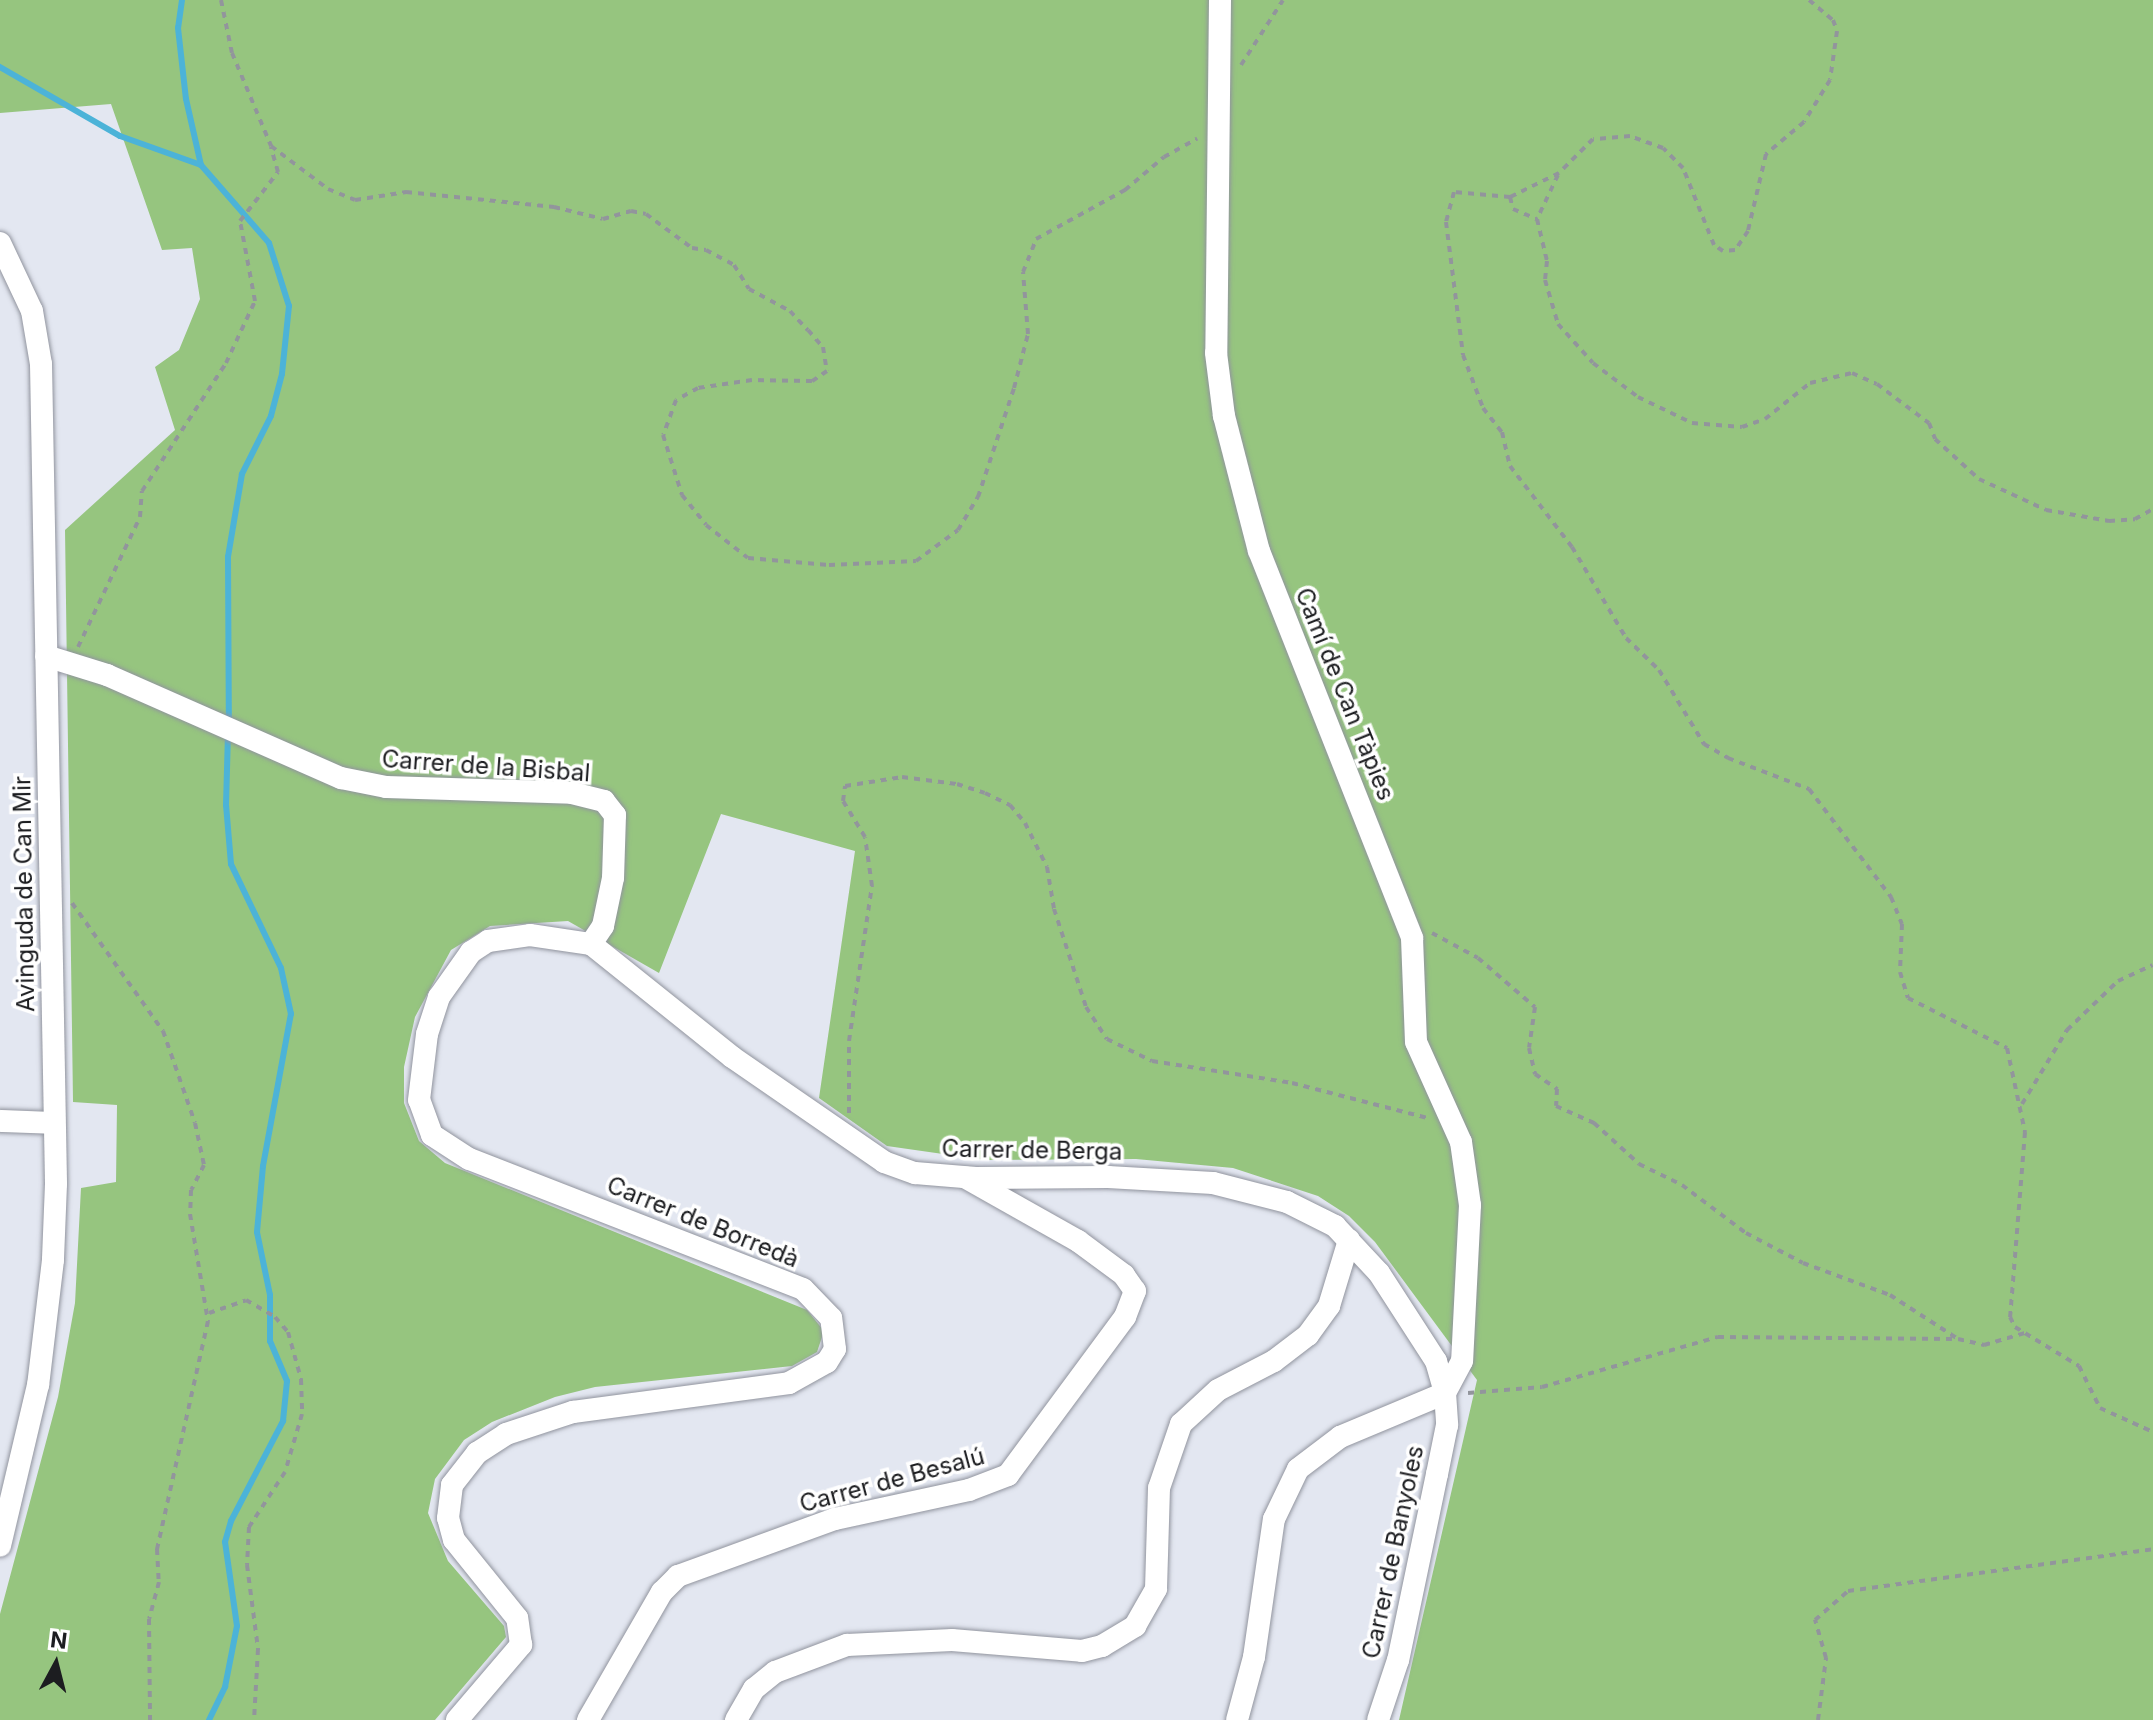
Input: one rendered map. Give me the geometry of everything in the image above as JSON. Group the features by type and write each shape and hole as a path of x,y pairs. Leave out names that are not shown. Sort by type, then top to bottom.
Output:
{"street":[{"name":"Camí de Can Tàpies","path":"1220,0 1217,60 1221,128 1216,353 1224,416 1259,551 1416,950 1416,1042 1455,1127 1470,1205 1462,1361 1445,1393"},
{"name":"Avinguda de Can Mir","path":"0,243 23,286 38,336 55,1221 47,1322 29,1428 0,1546"},
{"name":"Carrer de la Bisbal","path":"46,656 73,664 341,778 386,787 572,793 604,801 615,815 613,878 603,926 591,944"},
{"name":"Carrer de Borredà","path":"457,1720 521,1645 517,1618 454,1540 448,1518 452,1485 477,1453 506,1434 573,1412 789,1383 827,1362 835,1349 831,1318 803,1289 469,1159 432,1135 419,1100 420,1073 439,997 457,967 488,941 508,936 591,944"},
{"name":"Carrer de Berga","path":"591,944 855,1147 915,1173 1213,1183 1287,1202 1335,1226 1379,1273 1436,1361 1445,1393"},
{"path":"0,1121 54,1123"},
{"name":"Carrer de Besalú","path":"588,1720 662,1592 678,1576 835,1519 969,1490 1008,1475 1125,1317 1135,1291 1116,1268 963,1176"},
{"path":"736,1720 754,1689 775,1672 847,1645 952,1640 1082,1651 1120,1637 1144,1616 1156,1589 1159,1488 1181,1424 1218,1390 1274,1361 1308,1335 1329,1306 1349,1240"},
{"path":"1237,1720 1254,1657 1274,1519 1298,1469 1340,1437 1445,1393"},
{"name":"Carrer de Banyoles","path":"1378,1720 1398,1660 1437,1474 1447,1425 1445,1393"}],"path":[{"path":"73,664 84,626 140,517 142,491 226,363 255,301 240,221 278,172 271,146 232,53 221,0"},
{"path":"1238,70 1283,0"},
{"path":"1809,0 1833,20 1837,31 1830,80 1804,122 1766,154 1748,231 1735,250 1723,251 1714,245 1683,168 1654,144 1630,136 1593,139 1559,173 1510,197 1454,192 1446,222 1463,355 1483,408 1502,432 1510,466 1572,547 1626,638 1659,670 1704,744 1728,758 1809,789 1841,825 1899,915 1903,990 1929,1011 2007,1048 2022,1107 2020,1233 2009,1302 2010,1317 2026,1333 2079,1366 2100,1408 2153,1432"},
{"path":"271,146 328,189 355,200 406,192 545,205 603,219 631,211 646,214 692,248 706,250 734,265 749,289 790,311 816,339 823,347 827,371 812,381 752,380 698,388 676,400 663,435 671,469 682,495 706,525 748,558 829,565 916,561 958,530 978,497 1014,388 1028,334 1023,272 1036,239 1125,190 1164,157 1221,128"},
{"path":"1559,173 1537,219 1547,261 1545,280 1558,324 1616,382 1660,409 1692,423 1742,427 1765,419 1810,383 1852,373 1877,384 1929,423 1935,439 1979,479 2046,510 2109,521 2135,519 2153,509"},
{"path":"1510,197 1513,209 1537,219"},
{"path":"855,1147 845,1089 872,886 865,837 843,801 845,786 902,777 957,784 985,793 1010,805 1025,823 1047,867 1054,909 1086,1007 1107,1039 1152,1061 1292,1083 1455,1127"},
{"path":"50,882 78,908 168,1044 204,1165 191,1190 190,1214 208,1313 157,1549 159,1582 149,1619 150,1720"},
{"path":"1407,924 1478,958 1535,1007 1529,1048 1535,1074 1557,1089 1556,1106 1594,1123 1639,1164 1682,1185 1746,1233 1803,1263 1890,1295 1958,1339"},
{"path":"2022,1107 2067,1030 2118,981 2153,965"},
{"path":"208,1313 246,1300 275,1317 288,1332 301,1379 302,1414 285,1472 249,1527 247,1565 258,1649 254,1720"},
{"path":"1445,1393 1542,1387 1718,1337 1958,1339 1984,1345 2026,1333"},
{"path":"1818,1720 1826,1658 1815,1620 1848,1591 2153,1549"}],"green space":[{"path":"0,0 2153,0 2153,1720 1399,1720 1477,1380 1375,1242 1349,1216 1318,1196 1233,1168 1136,1159 985,1160 887,1146 819,1098 855,851 721,814 659,973 568,921 490,926 451,950 415,1017 404,1067 404,1103 419,1141 445,1163 807,1310 824,1331 817,1352 792,1366 595,1387 555,1397 492,1422 464,1440 435,1479 428,1513 448,1561 504,1626 506,1637 435,1720 0,1720 0,1614 58,1397 75,1303 81,1188 116,1182 117,1105 73,1102 65,530 175,430 155,367 179,350 200,299 192,248 162,250 111,104 0,113"}],"waterway":[{"path":"182,0 178,28 186,99 201,165 269,243 289,306 282,374 271,416 242,474 228,557 229,722"},
{"path":"0,67 120,136 201,165"},
{"path":"209,1720 225,1687 237,1626 225,1542 231,1521 283,1421 287,1381 270,1341 270,1295 257,1232 263,1166 291,1014 281,968 231,864 226,805 228,733"}]}
